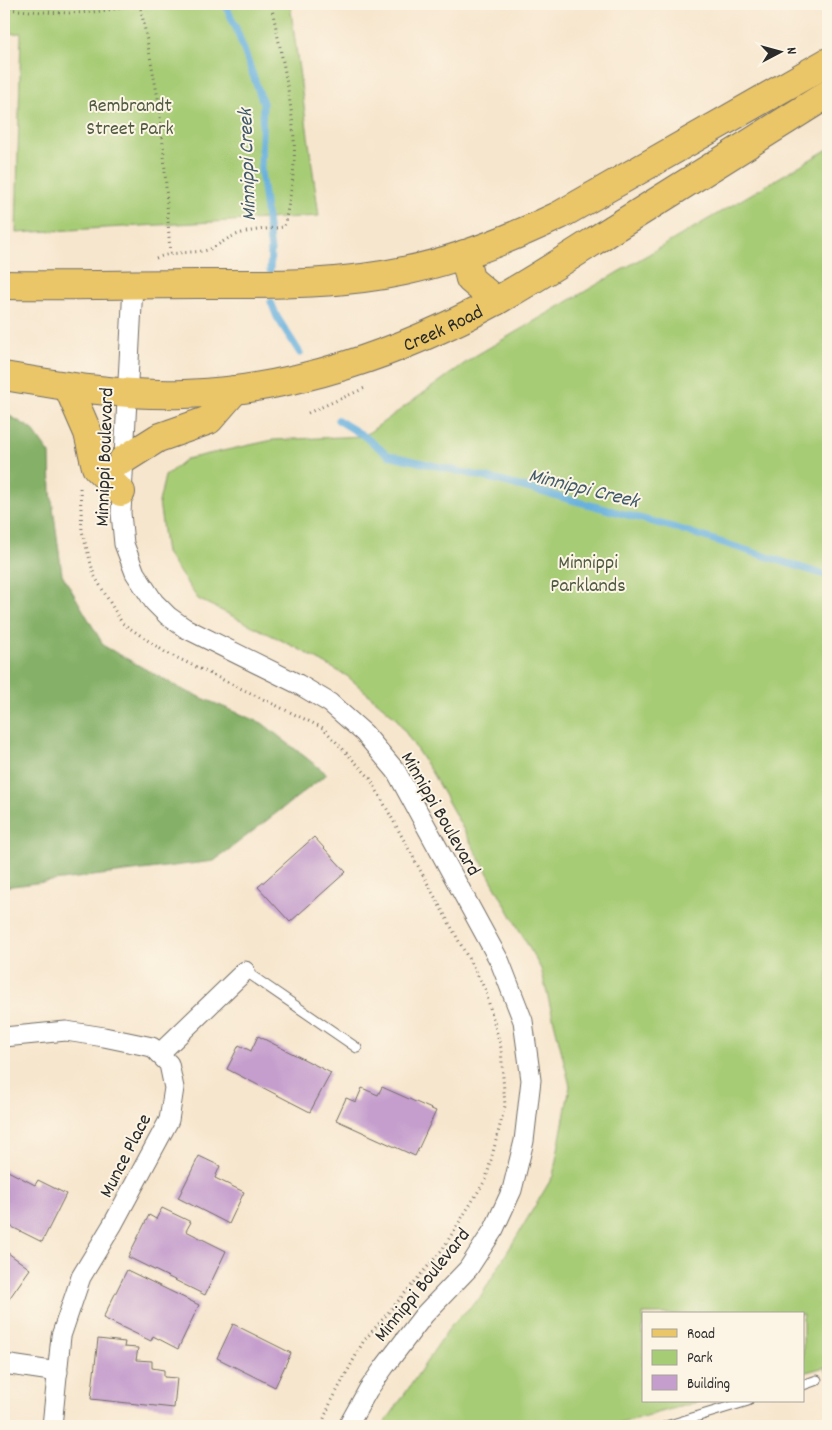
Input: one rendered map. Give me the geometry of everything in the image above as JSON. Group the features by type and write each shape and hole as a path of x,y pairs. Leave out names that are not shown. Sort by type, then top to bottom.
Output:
{"main road":[{"path":"4,285 280,284 337,281 404,271 464,254 524,232 560,215 828,62"},
{"name":"Creek Road","path":"4,376 68,387 185,394 234,390 301,378 360,360 430,333 496,301 828,94"},
{"path":"464,254 470,279 496,301"},
{"path":"68,387 88,433 96,466 122,492"},
{"path":"123,460 158,438 208,420 234,390"}],"street":[{"name":"Minnippi Boulevard","path":"133,286 123,460 122,530 128,558 142,585 158,606 185,628 298,684 330,703 364,733 396,771 500,962 523,1021 531,1080 524,1141 512,1190 494,1229 468,1269 424,1315 385,1366 368,1390 348,1426"},
{"path":"4,1037 66,1031 134,1042 152,1047 159,1054 246,972"},
{"name":"Munce Place","path":"52,1426 61,1336 81,1276 113,1224 169,1120 174,1088 169,1064 159,1054"},
{"path":"4,1364 58,1372"}],"lane":[{"path":"246,972 357,1048"},
{"path":"804,1385 817,1380"},
{"path":"666,1426 745,1402"}],"path":[{"path":"4,9 75,14 116,9 133,4"},
{"path":"140,4 158,98 164,154 170,253 203,250 216,246 239,234 284,227 291,194 295,141 271,4"},
{"path":"308,413 365,388"},
{"path":"80,486 82,495 82,531 94,575 122,623 165,652 323,728 370,778 485,989 501,1048 505,1106 486,1179 442,1250 363,1342 330,1404 321,1426"}],"green space":[{"name":"Rembrandt Street Park","path":"4,4 290,4 319,216 16,233 21,33 4,34"},
{"name":"Minnippi Parklands","path":"828,149 828,1377 825,1367 804,1373 804,1312 642,1312 642,1402 697,1402 610,1426 383,1426 452,1324 479,1299 553,1176 570,1086 541,969 432,773 396,718 347,676 297,648 198,599 166,553 159,502 165,476 186,459 273,440 364,436 475,356"},
{"path":"10,416 32,429 50,454 51,492 62,574 104,646 183,690 262,723 327,774 214,861 4,887 4,417"}],"building":[{"path":"314,837 346,872 290,922 258,887"},
{"path":"258,1036 331,1073 310,1112 227,1069 239,1045 251,1051"},
{"path":"382,1087 436,1111 415,1156 336,1120 346,1098 356,1102 362,1088 378,1095"},
{"path":"199,1156 220,1166 215,1178 244,1192 229,1224 178,1198"},
{"path":"4,1169 35,1185 38,1180 66,1194 42,1242 4,1223"},
{"path":"162,1208 191,1222 186,1231 226,1251 205,1295 128,1257 149,1215 156,1219"},
{"path":"4,1250 30,1269 4,1306"},
{"path":"127,1270 199,1305 178,1349 153,1336 151,1341 103,1318"},
{"path":"233,1324 291,1353 275,1387 217,1358"},
{"path":"98,1339 125,1342 124,1347 138,1348 136,1360 152,1361 152,1368 164,1370 164,1377 177,1378 174,1408 91,1399"}],"waterway":[{"name":"Minnippi Creek","path":"225,4 236,28 263,103 261,171 271,251 270,270"},
{"name":"Minnippi Creek","path":"271,302 277,317 300,353"},
{"name":"Minnippi Creek","path":"338,420 364,436 388,455 497,480 676,528 828,576"}]}
